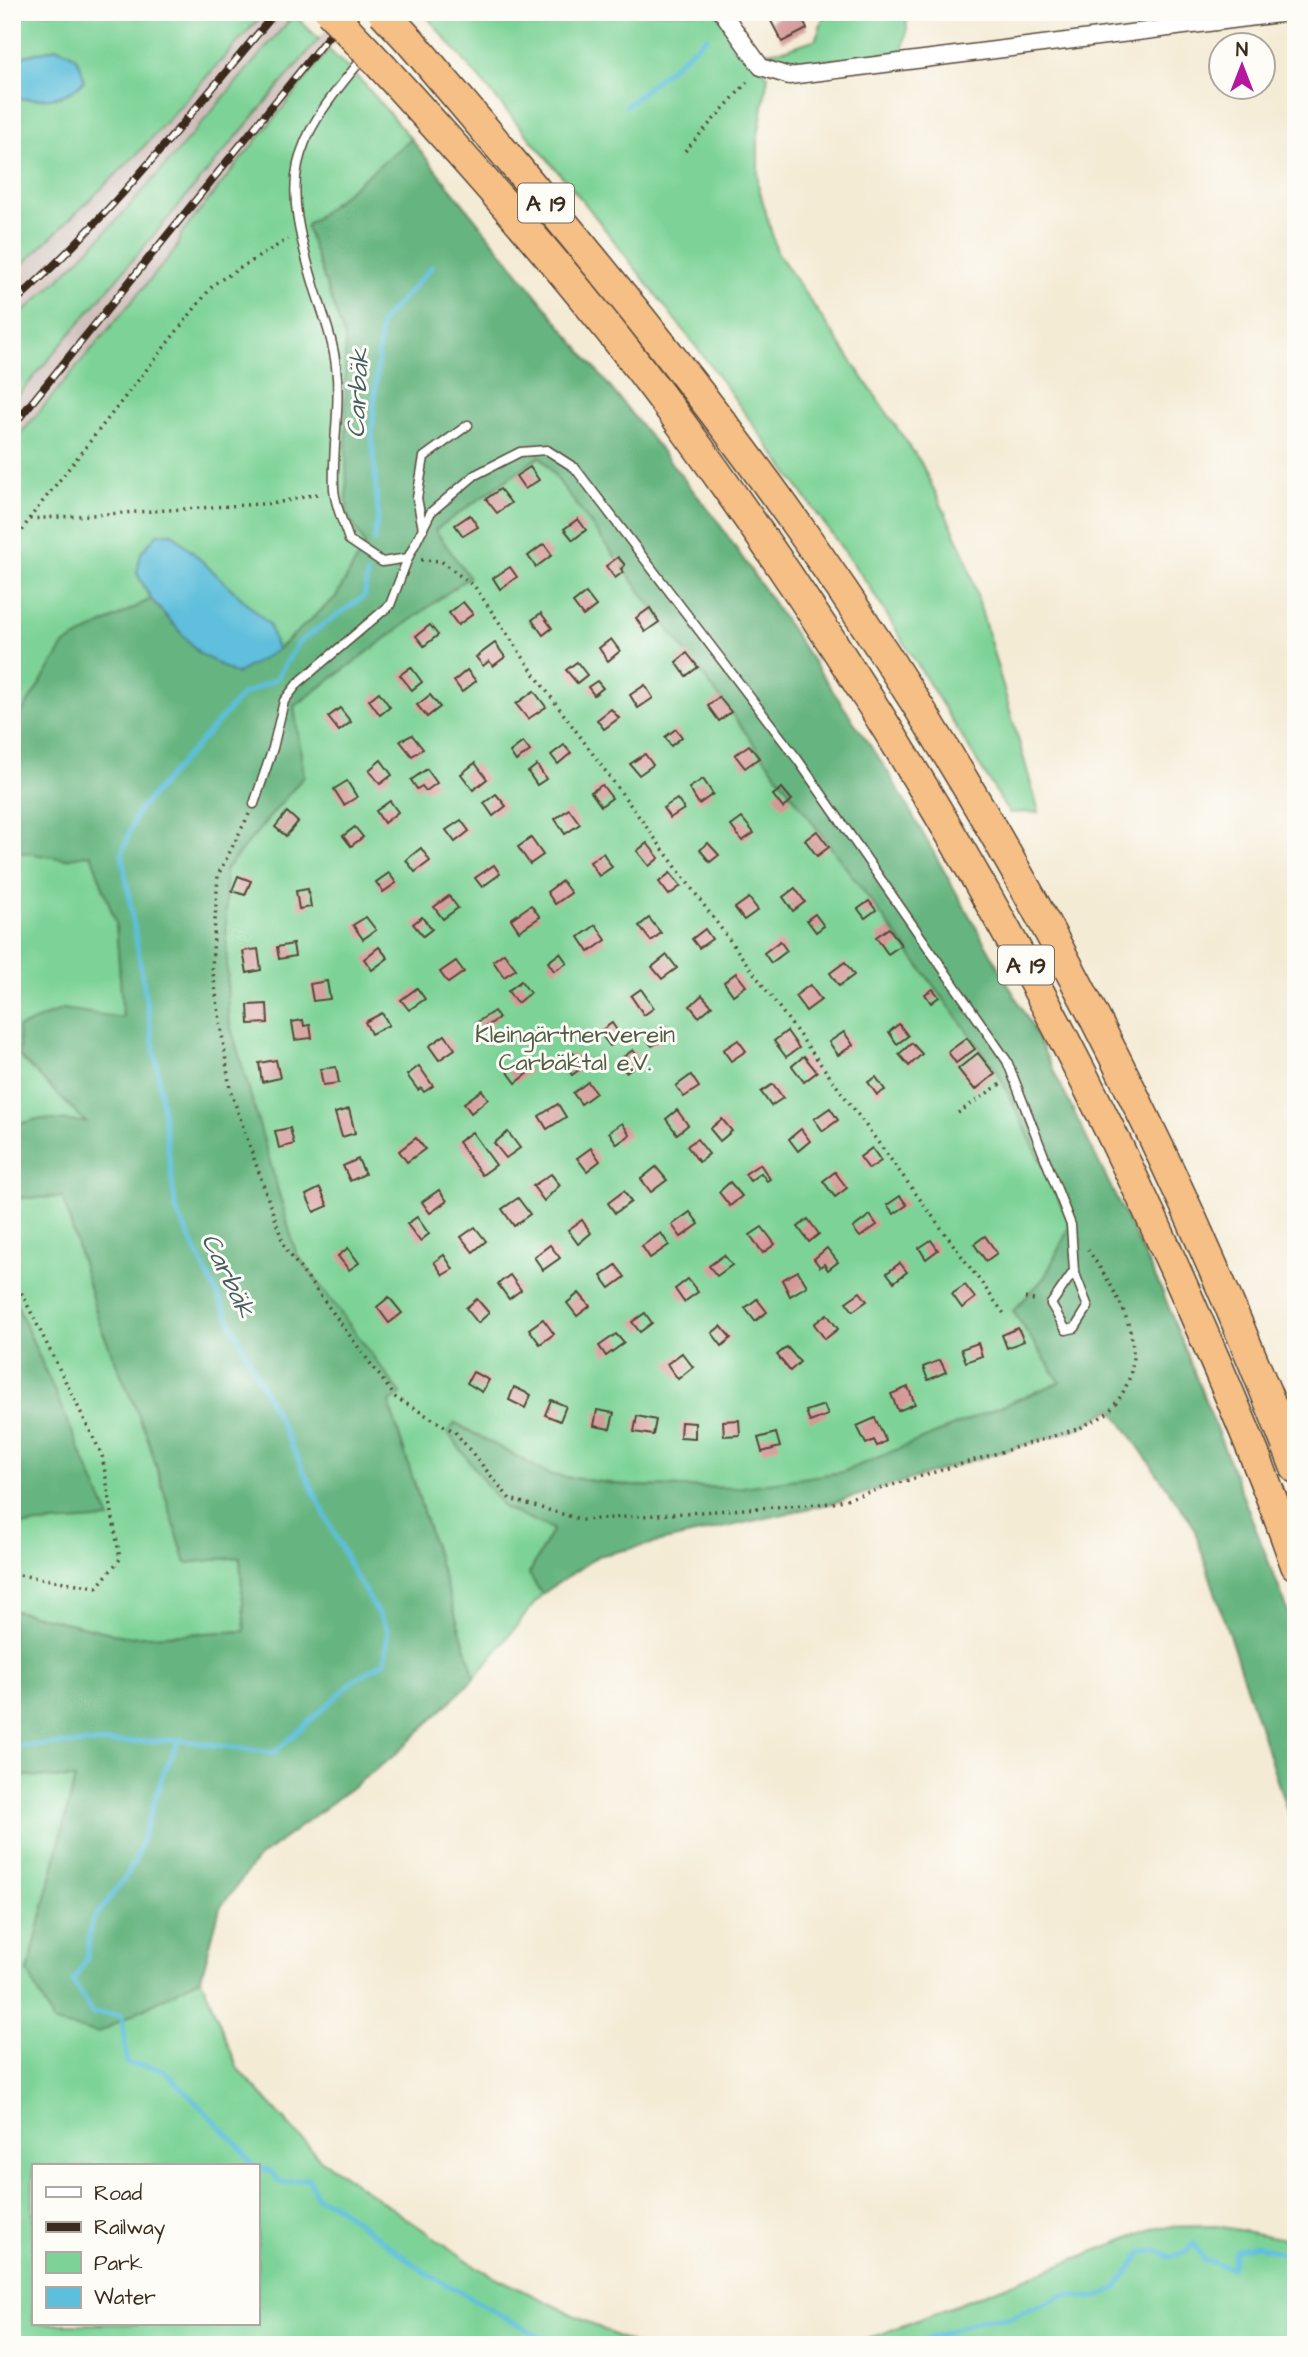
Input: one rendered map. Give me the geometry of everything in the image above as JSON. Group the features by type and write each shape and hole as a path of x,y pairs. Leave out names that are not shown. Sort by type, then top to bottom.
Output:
{"highway":[{"name":"A 19","path":"330,12 380,55 672,411 835,644 946,823 1089,1084 1217,1366 1296,1565"},
{"name":"A 19","path":"393,29 526,178 724,425 803,533 930,729 1039,914 1113,1052 1228,1303 1296,1468"}],"street":[{"path":"722,12 761,67 789,76 1296,12"}],"lane":[{"path":"393,29 403,12"},
{"path":"380,55 326,101 299,150 295,185 298,233 335,353 338,384 334,491 349,540 382,562 408,558"},
{"path":"423,529 417,498 424,457 468,425"},
{"path":"254,804 273,748 284,701 298,683 390,605 408,558 431,512 475,475 520,452 547,450 575,468 798,760 1007,1061 1071,1225 1074,1271 1088,1307 1075,1328 1066,1330 1051,1304 1074,1271"}],"path":[{"path":"685,151 761,67"},
{"path":"12,549 29,520 214,284 298,233"},
{"path":"29,520 275,503 334,491"},
{"path":"408,558 440,561 475,587 548,693 1005,1315"},
{"path":"254,804 218,875 212,967 230,1089 285,1248 396,1398 455,1432 510,1499 583,1520 833,1503 1080,1428 1112,1409 1131,1373 1134,1343 1115,1289 1071,1225"},
{"path":"958,1113 1013,1076"},
{"path":"12,1275 102,1454 120,1559 97,1587 12,1574"}],"shaded area":[{"path":"265,12 296,12 60,282 12,322 12,275 137,154"},
{"path":"341,12 360,12 182,233 176,249 12,444 12,403"}],"green space":[{"path":"12,12 265,12 137,154 12,275 12,99 61,97 57,48 12,59"},
{"path":"423,12 716,12 768,76 758,136 758,185 777,252 921,463 965,554 1039,812 1009,813 869,586 711,366 583,201"},
{"path":"825,12 906,12 907,31 902,52 815,61 765,52 787,49 816,39"},
{"path":"294,15 319,39 12,403 12,322 88,251 123,213"},
{"path":"329,50 366,86 411,139 306,226 345,339 347,514 365,545 336,597 277,650 269,624 137,573 151,599 65,644 12,728 12,444 176,249 182,233"},
{"path":"411,139 716,519 888,772 1029,1021 1163,1293 1286,1606 1296,1640 1296,1838 1193,1525 1112,1409 1080,1428 833,1503 598,1556 542,1594 529,1574 553,1529 504,1508 448,1433 455,1423 550,1475 631,1486 737,1488 843,1472 1060,1382 1013,1311 1045,1277 1071,1224 998,1072 540,456 435,530 469,577 294,706 304,776 225,870 228,1017 296,1253 401,1394 389,1403 475,1678 395,1755 258,1858 220,1908 201,1978 98,2033 54,2023 28,1972 75,1779 12,1775 12,1610 128,1637 245,1631 240,1557 186,1563 146,1433 100,1325 63,1197 12,1198 12,1126 37,1119 86,1122 20,1057 18,1028 63,1009 123,1018 116,923 91,854 66,859 12,851 12,728 65,644 151,599 199,653 277,650 336,597 365,545 347,514 345,339 306,226"},
{"name":"Kleingärtnerverein Carbäktal e.V.","path":"541,456 998,1072 1071,1225 1045,1277 1013,1311 1060,1382 843,1472 737,1488 631,1486 550,1475 455,1423 504,1508 553,1529 529,1574 542,1594 475,1678 389,1402 401,1394 296,1253 228,1017 225,870 304,776 294,707 468,577 435,530"},
{"path":"12,851 66,859 91,853 116,923 123,1019 63,1009 20,1057 87,1123 38,1119 12,1126"},
{"path":"63,1197 100,1325 146,1433 186,1563 240,1557 245,1631 128,1637 12,1610 12,1526 109,1518 12,1294 12,1198"},
{"path":"12,1294 110,1519 12,1526"},
{"path":"12,1775 75,1778 28,1972 156,2000 201,1978 238,2069 319,2158 483,2271 635,2345 12,2345"},
{"path":"1217,2226 1296,2241 1296,2345 853,2345 1157,2227"}],"water":[{"path":"57,48 77,59 84,81 60,96 12,99 12,59"},
{"path":"172,533 269,624 277,650 236,674 199,653 151,599 137,573 141,553 157,534"}],"building":[{"path":"787,12 799,12 807,29 782,42 771,21"},
{"path":"530,467 539,480 525,489 516,476"},
{"path":"500,489 511,503 497,513 486,499"},
{"path":"470,515 478,527 463,536 455,525"},
{"path":"578,519 586,530 573,540 564,529"},
{"path":"544,544 552,555 536,567 528,556"},
{"path":"618,557 625,565 621,569 623,572 615,578 606,566"},
{"path":"510,567 517,577 500,589 493,578"},
{"path":"586,593 596,606 583,616 573,603"},
{"path":"463,602 473,614 458,625 449,613"},
{"path":"650,608 659,622 645,632 636,618"},
{"path":"541,613 552,628 543,635 532,620"},
{"path":"430,625 438,635 424,646 416,636"},
{"path":"611,639 620,651 608,661 599,648"},
{"path":"495,643 505,657 493,666 489,661 483,666 476,657"},
{"path":"687,653 698,667 686,676 676,662"},
{"path":"577,662 587,675 577,683 566,670"},
{"path":"411,667 422,682 412,690 400,675"},
{"path":"467,670 476,681 462,692 454,681"},
{"path":"597,681 603,688 594,695 588,687"},
{"path":"645,685 653,698 638,708 630,695"},
{"path":"534,691 546,707 528,719 516,704"},
{"path":"379,692 390,707 380,715 369,700"},
{"path":"430,695 440,707 427,717 417,705"},
{"path":"719,697 731,712 719,721 708,706"},
{"path":"340,708 351,722 339,731 328,717"},
{"path":"611,709 619,718 604,729 597,720"},
{"path":"676,729 682,737 671,746 665,737"},
{"path":"412,735 423,749 412,756 400,741"},
{"path":"523,742 530,751 516,761 510,752"},
{"path":"564,745 571,753 558,764 551,755"},
{"path":"749,745 759,758 745,768 735,755"},
{"path":"645,754 653,765 639,775 630,764"},
{"path":"381,760 392,775 380,784 369,770"},
{"path":"475,763 487,779 473,790 461,774"},
{"path":"537,765 546,779 537,785 528,772"},
{"path":"427,769 437,783 426,791 422,786 417,789 411,780"},
{"path":"703,779 713,794 699,804 689,788"},
{"path":"347,781 357,797 344,805 334,789"},
{"path":"602,785 612,798 601,806 591,792"},
{"path":"782,788 792,800 783,808 773,795"},
{"path":"496,794 506,806 493,816 484,803"},
{"path":"677,799 684,809 670,818 663,808"},
{"path":"390,801 398,812 384,823 376,811"},
{"path":"569,809 580,824 565,834 555,819"},
{"path":"287,812 298,822 286,836 275,827"},
{"path":"742,818 754,833 742,841 731,826"},
{"path":"461,820 469,831 455,842 446,830"},
{"path":"355,827 363,837 351,846 343,836"},
{"path":"817,831 829,847 817,856 805,840"},
{"path":"531,838 543,855 530,864 518,847"},
{"path":"647,843 659,858 649,866 637,851"},
{"path":"708,843 719,855 710,862 700,850"},
{"path":"421,848 430,861 415,872 406,860"},
{"path":"603,853 612,867 599,876 590,862"},
{"path":"494,865 500,874 482,887 475,878"},
{"path":"389,873 396,883 383,892 376,882"},
{"path":"670,873 681,886 669,895 659,882"},
{"path":"238,876 251,881 245,895 232,891"},
{"path":"562,881 571,893 555,904 547,892"},
{"path":"795,888 805,902 793,911 783,897"},
{"path":"308,889 311,907 299,909 296,891"},
{"path":"449,896 458,908 443,919 434,907"},
{"path":"749,898 758,910 744,920 735,908"},
{"path":"869,901 876,910 865,918 858,909"},
{"path":"531,905 540,917 519,931 511,919"},
{"path":"815,914 824,926 816,932 807,920"},
{"path":"366,917 376,930 363,939 353,925"},
{"path":"422,917 432,929 423,936 413,924"},
{"path":"649,918 661,933 651,941 639,926"},
{"path":"596,925 606,940 589,952 579,937"},
{"path":"889,928 901,945 888,954 876,937"},
{"path":"705,929 712,939 699,948 692,939"},
{"path":"780,941 787,951 771,963 764,953"},
{"path":"293,944 295,956 279,959 277,947"},
{"path":"379,947 388,958 372,970 364,959"},
{"path":"258,949 261,970 247,973 243,951"},
{"path":"504,953 516,969 504,977 493,961"},
{"path":"560,953 567,963 554,971 548,962"},
{"path":"667,955 677,968 662,979 652,967"},
{"path":"456,961 464,972 448,983 440,972"},
{"path":"845,962 854,975 839,986 830,973"},
{"path":"736,973 746,986 733,995 724,982"},
{"path":"327,981 330,999 313,1001 310,984"},
{"path":"521,981 530,993 517,1003 508,991"},
{"path":"810,985 821,1000 806,1011 795,996"},
{"path":"417,988 425,999 409,1010 401,1000"},
{"path":"641,989 654,1008 644,1015 631,996"},
{"path":"933,989 939,997 931,1003 925,994"},
{"path":"702,995 712,1006 699,1017 690,1006"},
{"path":"267,1004 268,1023 249,1024 248,1005"},
{"path":"494,1011 499,1018 481,1030 476,1023"},
{"path":"382,1013 389,1025 371,1034 365,1022"},
{"path":"303,1020 304,1026 310,1025 312,1038 295,1040 292,1022"},
{"path":"612,1023 622,1038 610,1046 599,1032"},
{"path":"899,1024 908,1036 897,1044 889,1032"},
{"path":"665,1026 672,1035 652,1046 647,1040"},
{"path":"787,1031 799,1048 786,1057 774,1041"},
{"path":"844,1032 853,1045 838,1055 829,1042"},
{"path":"445,1035 455,1049 439,1060 429,1046"},
{"path":"967,1038 975,1049 956,1063 948,1052"},
{"path":"738,1040 746,1051 731,1061 723,1050"},
{"path":"912,1043 922,1054 909,1066 899,1054"},
{"path":"633,1050 641,1061 626,1072 618,1061"},
{"path":"573,1053 584,1066 572,1075 562,1061"},
{"path":"978,1053 995,1074 975,1090 958,1069"},
{"path":"804,1056 817,1072 804,1082 792,1066"},
{"path":"276,1060 280,1078 262,1082 259,1063"},
{"path":"522,1060 530,1072 516,1083 507,1071"},
{"path":"419,1066 433,1086 424,1092 421,1088 418,1090 407,1075"},
{"path":"336,1067 339,1083 323,1085 320,1069"},
{"path":"691,1075 699,1087 684,1097 676,1086"},
{"path":"876,1077 885,1090 877,1095 868,1082"},
{"path":"588,1082 596,1093 581,1104 573,1093"},
{"path":"773,1084 783,1098 771,1106 761,1092"},
{"path":"482,1090 488,1099 471,1113 464,1103"},
{"path":"558,1104 566,1117 547,1129 539,1116"},
{"path":"830,1108 838,1120 823,1131 814,1119"},
{"path":"349,1109 355,1133 342,1137 335,1113"},
{"path":"677,1110 688,1125 677,1134 666,1119"},
{"path":"722,1119 732,1131 720,1141 710,1129"},
{"path":"622,1123 630,1135 617,1144 609,1132"},
{"path":"290,1128 294,1144 279,1148 275,1131"},
{"path":"801,1129 810,1141 798,1151 789,1139"},
{"path":"472,1132 496,1165 482,1175 458,1142"},
{"path":"508,1132 520,1148 506,1158 494,1143"},
{"path":"416,1138 425,1149 407,1162 399,1151"},
{"path":"697,1139 709,1154 699,1162 687,1146"},
{"path":"591,1148 600,1161 587,1171 577,1158"},
{"path":"872,1148 881,1161 869,1169 860,1157"},
{"path":"358,1159 365,1174 350,1181 343,1166"},
{"path":"760,1164 770,1179 767,1181 761,1173 750,1181 745,1174"},
{"path":"656,1167 667,1180 651,1192 641,1179"},
{"path":"835,1172 847,1188 835,1197 823,1181"},
{"path":"551,1174 560,1185 544,1201 533,1186"},
{"path":"730,1182 742,1196 730,1206 719,1192"},
{"path":"320,1188 328,1206 314,1212 306,1195"},
{"path":"439,1190 447,1201 430,1213 422,1202"},
{"path":"624,1191 631,1202 615,1213 608,1203"},
{"path":"900,1196 907,1205 894,1214 887,1205"},
{"path":"518,1198 530,1214 514,1226 502,1209"},
{"path":"690,1212 699,1224 681,1237 672,1225"},
{"path":"870,1215 877,1225 860,1237 853,1228"},
{"path":"417,1217 429,1234 420,1241 407,1224"},
{"path":"808,1219 819,1234 809,1242 798,1227"},
{"path":"582,1220 591,1233 578,1244 568,1230"},
{"path":"475,1227 486,1241 473,1252 461,1237"},
{"path":"762,1227 775,1244 763,1253 750,1235"},
{"path":"661,1233 669,1245 650,1258 642,1246"},
{"path":"985,1236 997,1253 986,1261 974,1244"},
{"path":"931,1240 938,1250 926,1259 919,1248"},
{"path":"550,1245 560,1258 543,1270 534,1257"},
{"path":"348,1248 359,1263 349,1270 338,1256"},
{"path":"827,1248 838,1262 828,1270 824,1264 820,1267 814,1259"},
{"path":"444,1255 453,1269 443,1275 434,1262"},
{"path":"724,1255 732,1265 717,1276 709,1266"},
{"path":"900,1263 907,1272 894,1282 887,1273"},
{"path":"616,1265 625,1277 610,1288 601,1276"},
{"path":"798,1271 807,1286 790,1296 782,1280"},
{"path":"510,1275 521,1290 509,1299 498,1284"},
{"path":"688,1279 698,1292 684,1302 675,1289"},
{"path":"965,1285 975,1298 962,1308 952,1294"},
{"path":"860,1292 867,1301 853,1311 846,1302"},
{"path":"579,1293 590,1306 577,1316 567,1303"},
{"path":"389,1297 402,1313 389,1323 377,1307"},
{"path":"477,1299 489,1313 478,1323 466,1308"},
{"path":"757,1299 767,1312 755,1321 745,1308"},
{"path":"645,1313 652,1323 640,1332 632,1322"},
{"path":"827,1314 838,1329 825,1339 814,1324"},
{"path":"543,1319 554,1334 540,1344 529,1329"},
{"path":"721,1326 731,1338 722,1346 712,1333"},
{"path":"1018,1328 1024,1341 1007,1348 1002,1335"},
{"path":"616,1334 624,1343 606,1356 599,1346"},
{"path":"978,1343 982,1356 966,1362 961,1349"},
{"path":"787,1347 800,1362 790,1371 777,1355"},
{"path":"682,1353 693,1367 678,1379 667,1364"},
{"path":"940,1360 946,1372 928,1380 923,1367"},
{"path":"473,1372 489,1380 482,1392 467,1383"},
{"path":"514,1387 531,1395 525,1408 509,1400"},
{"path":"908,1387 915,1404 898,1411 891,1394"},
{"path":"551,1400 566,1406 560,1421 545,1415"},
{"path":"824,1405 828,1415 810,1422 806,1411"},
{"path":"597,1410 614,1413 610,1429 594,1426"},
{"path":"637,1416 656,1420 653,1435 634,1432"},
{"path":"875,1418 886,1441 877,1446 874,1440 866,1444 857,1426"},
{"path":"739,1420 740,1435 724,1436 723,1421"},
{"path":"681,1422 695,1423 695,1438 680,1437"},
{"path":"776,1433 780,1447 762,1452 758,1438"}],"waterway":[{"name":"Carbäk","path":"626,106 707,37"},
{"name":"Carbäk","path":"374,541 378,516 372,432 381,322 432,267"},
{"name":"Carbäk","path":"12,1746 179,1740 274,1753 357,1678 385,1662 388,1630 353,1572 176,1210 157,1066 122,853 137,812 242,695 276,679 299,642 365,596 367,574"},
{"path":"179,1740 163,1774 137,1856 127,1875 91,1923 87,1959 73,1981 92,2013 122,2015 127,2063 164,2070 242,2149 250,2164"},
{"path":"259,2168 271,2171 280,2183 309,2178 317,2198 332,2203 426,2273 555,2345"},
{"path":"921,2345 922,2341 982,2319 1008,2318 1065,2295 1095,2298 1117,2288 1142,2252 1159,2251 1171,2257 1187,2251 1194,2243 1204,2260 1231,2268 1236,2250 1257,2245 1296,2258"}],"railway":[{"path":"12,304 116,201 276,12"},
{"path":"12,427 348,12"}]}
